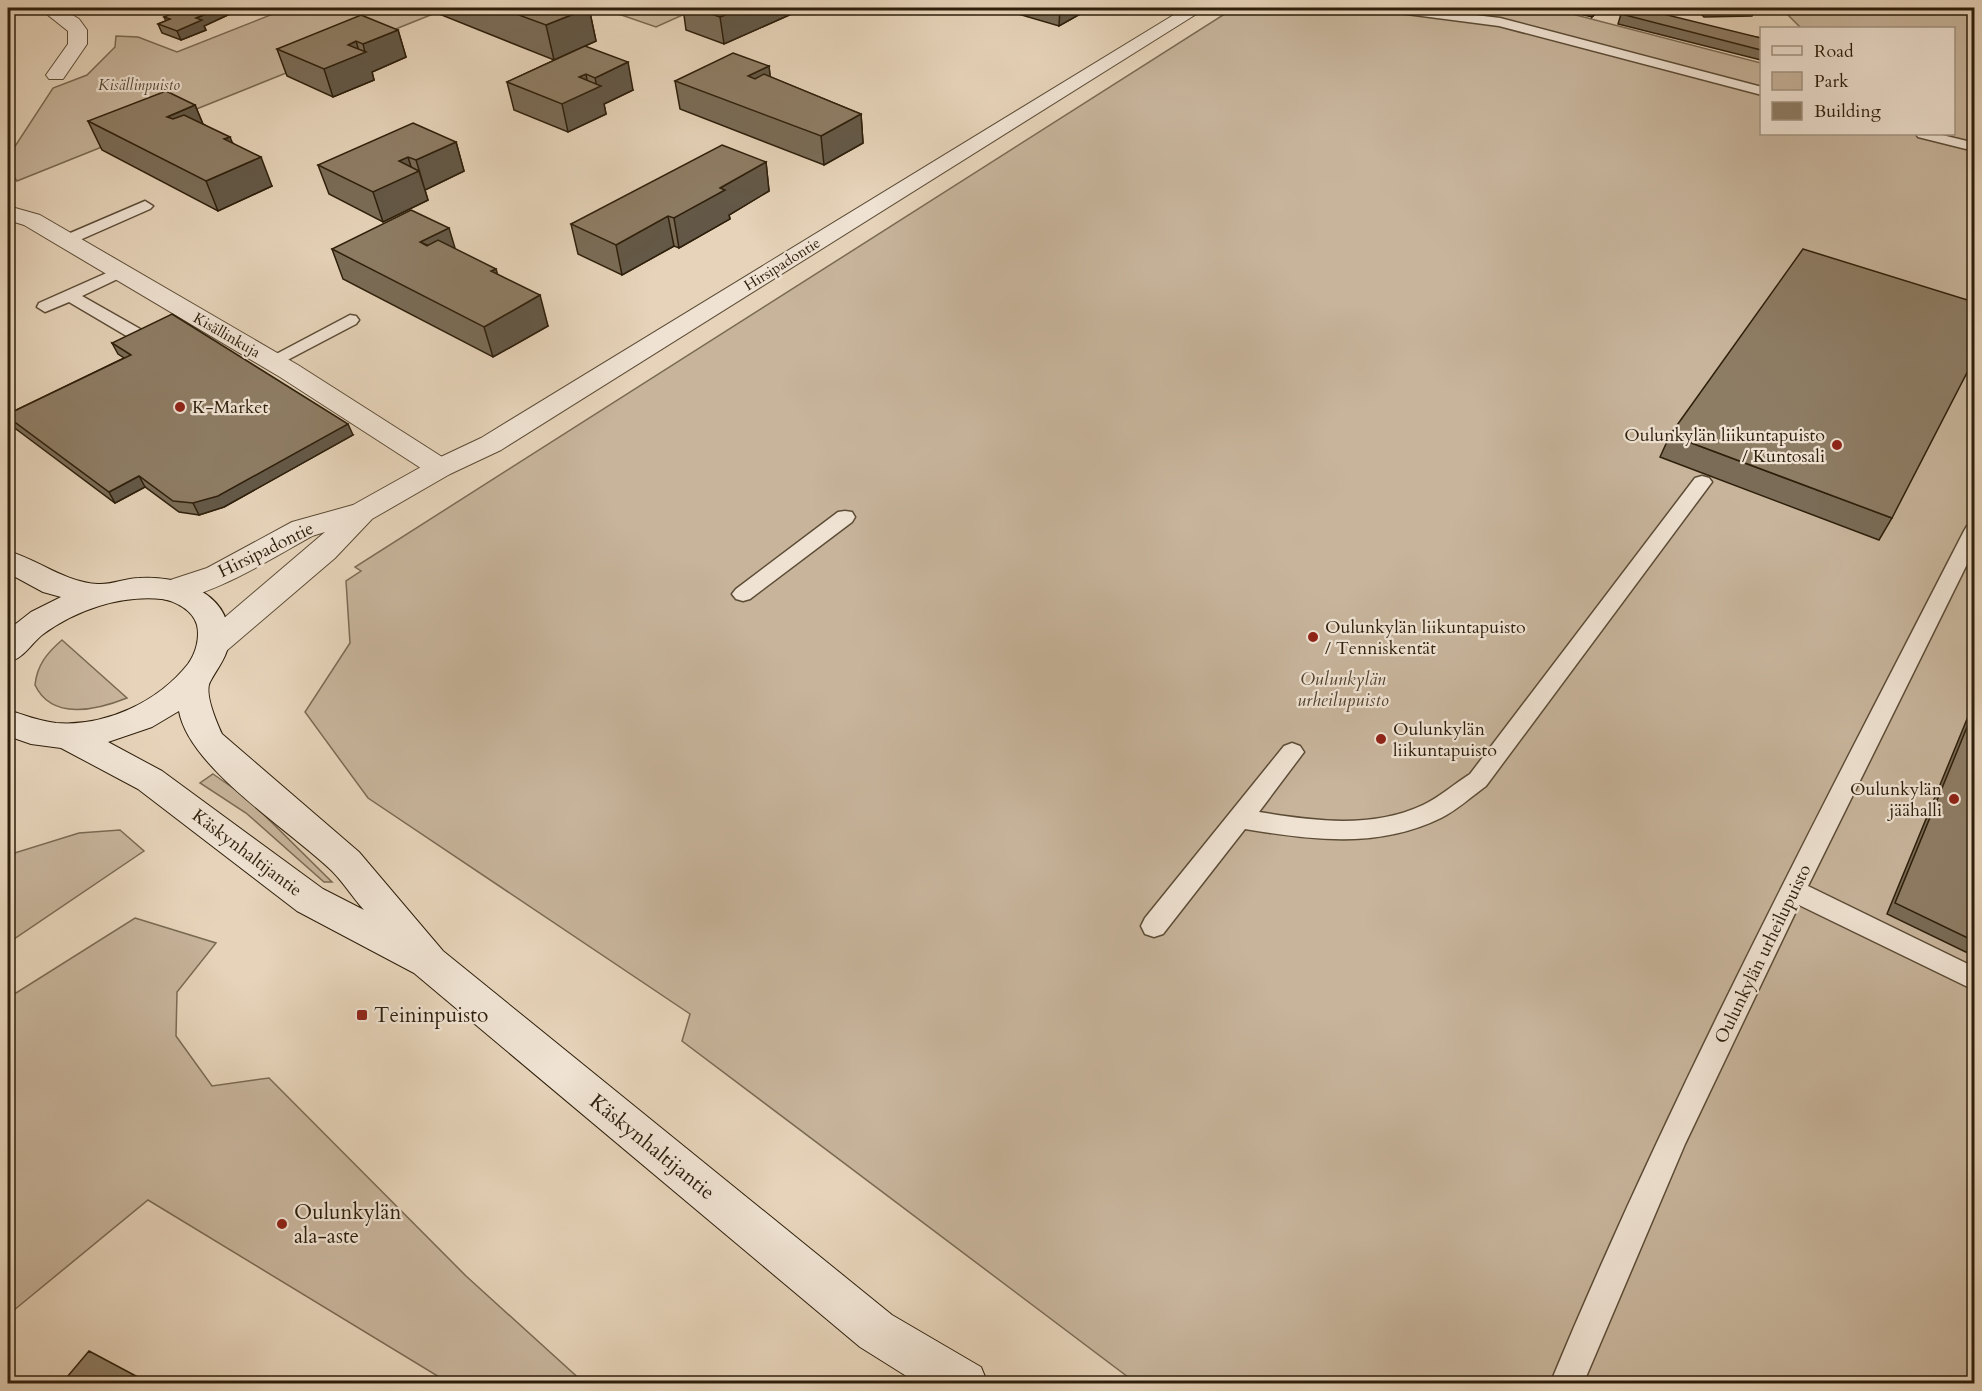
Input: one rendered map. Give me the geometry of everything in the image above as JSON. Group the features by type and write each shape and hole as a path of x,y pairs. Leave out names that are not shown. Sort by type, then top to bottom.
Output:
{"street":[{"path":"48,8 70,18 80,34 78,44 56,75"},
{"name":"Hirsipadontie","path":"169,591 218,575 302,529 363,512 440,468 491,444 1197,8"},
{"name":"Kisällinkuja","path":"8,213 32,220 272,361 440,468"},
{"name":"Hirsipadontie","path":"214,644 324,551 363,512"},
{"path":"8,561 54,585 100,595"},
{"path":"8,647 48,617 100,595 145,588 169,591 192,598 207,610 214,625 214,644 204,667 192,682 170,701 134,721 102,731 69,737 42,736 12,729"},
{"name":"Käskynhaltijantie","path":"192,682 196,715 209,742 232,765 346,862 429,963 876,1331 964,1383"},
{"name":"Käskynhaltijantie","path":"69,737 150,780 310,900 429,963"},
{"name":"Käskynhaltijantie","path":"876,1331 919,1383"}],"lane":[{"path":"1391,8 1500,22 1760,91"},
{"path":"1927,135 1966,145"},
{"path":"67,240 146,206"},
{"path":"45,308 120,272"},
{"path":"70,296 136,334"},
{"path":"272,361 350,320"},
{"path":"1240,818 1316,831 1378,830 1432,811 1478,780 1702,482"},
{"path":"742,594 845,517"},
{"name":"Oulunkylän urheilupuisto","path":"1566,1383 1674,1137 1793,890 1974,531"},
{"path":"1154,926 1292,752"},
{"path":"1793,890 1974,979"}],"green space":[{"name":"Kisällinpuisto","path":"288,8 448,8 17,181 8,169 8,157 53,88 87,75 115,47 116,36 138,37 177,52"},
{"path":"601,8 698,8 656,27"},
{"name":"Oulunkylän liikuntapuisto","path":"1234,8 1549,8 1760,63 1760,135 1955,135 1955,27 1800,27 1781,8 1974,8 1974,1383 1136,1383 682,1041 690,1014 368,798 305,712 350,643 346,581 361,571 355,567"},
{"path":"62,640 127,698 89,709 76,709 52,704 43,696 35,685 40,665"},
{"path":"213,774 246,797 332,882 324,882 246,813 200,783"},
{"path":"120,830 144,851 8,943 8,855 79,833"},
{"path":"135,918 216,943 177,992 176,1036 212,1086 269,1078 466,1276 584,1383 449,1383 148,1200 8,1315 8,998"}],"building":[{"path":"198,8 221,8 196,18 202,20 177,31 158,24 170,19 164,17 178,11 185,14"},
{"path":"500,8 589,8 546,25"},
{"path":"693,8 742,8 720,17"},
{"path":"1629,8 1639,8 1760,38 1760,50 1621,14"},
{"path":"361,15 398,30 363,44 356,41 348,45 366,52 324,69 277,49"},
{"path":"585,46 628,62 595,78 586,74 579,77 601,86 562,104 507,82"},
{"path":"733,53 769,66 748,76 755,79 764,74 861,114 821,136 675,81"},
{"path":"166,91 195,105 167,117 173,119 184,115 230,137 224,139 261,157 206,181 88,121"},
{"path":"413,123 456,142 416,160 408,157 399,161 419,171 373,192 318,165"},
{"path":"722,145 766,162 720,188 725,190 674,218 668,216 616,245 571,224"},
{"path":"411,210 449,228 420,242 427,246 438,240 496,269 491,271 540,295 484,327 332,249"},
{"path":"1803,249 1974,302 1974,359 1892,518 1670,435"},
{"name":"K-Market","path":"172,314 348,424 218,496 193,503 173,501 139,476 109,492 8,417 8,414 131,355 112,343"},
{"name":"Oulunkylän jäähalli","path":"1974,710 1974,941 1895,903"},
{"path":"89,1351 149,1383 62,1383"}],"place":[{"name":"K-Market","path":"180,407"},
{"name":"Oulunkylän liikuntapuisto / Kuntosali","path":"1837,445"},
{"name":"Oulunkylän liikuntapuisto / Tenniskentät","path":"1313,637"},
{"name":"Oulunkylän liikuntapuisto","path":"1381,739"},
{"name":"Oulunkylän jäähalli","path":"1954,799"},
{"name":"Teininpuisto","path":"362,1015"},
{"name":"Oulunkylän ala-aste","path":"282,1224"}]}
